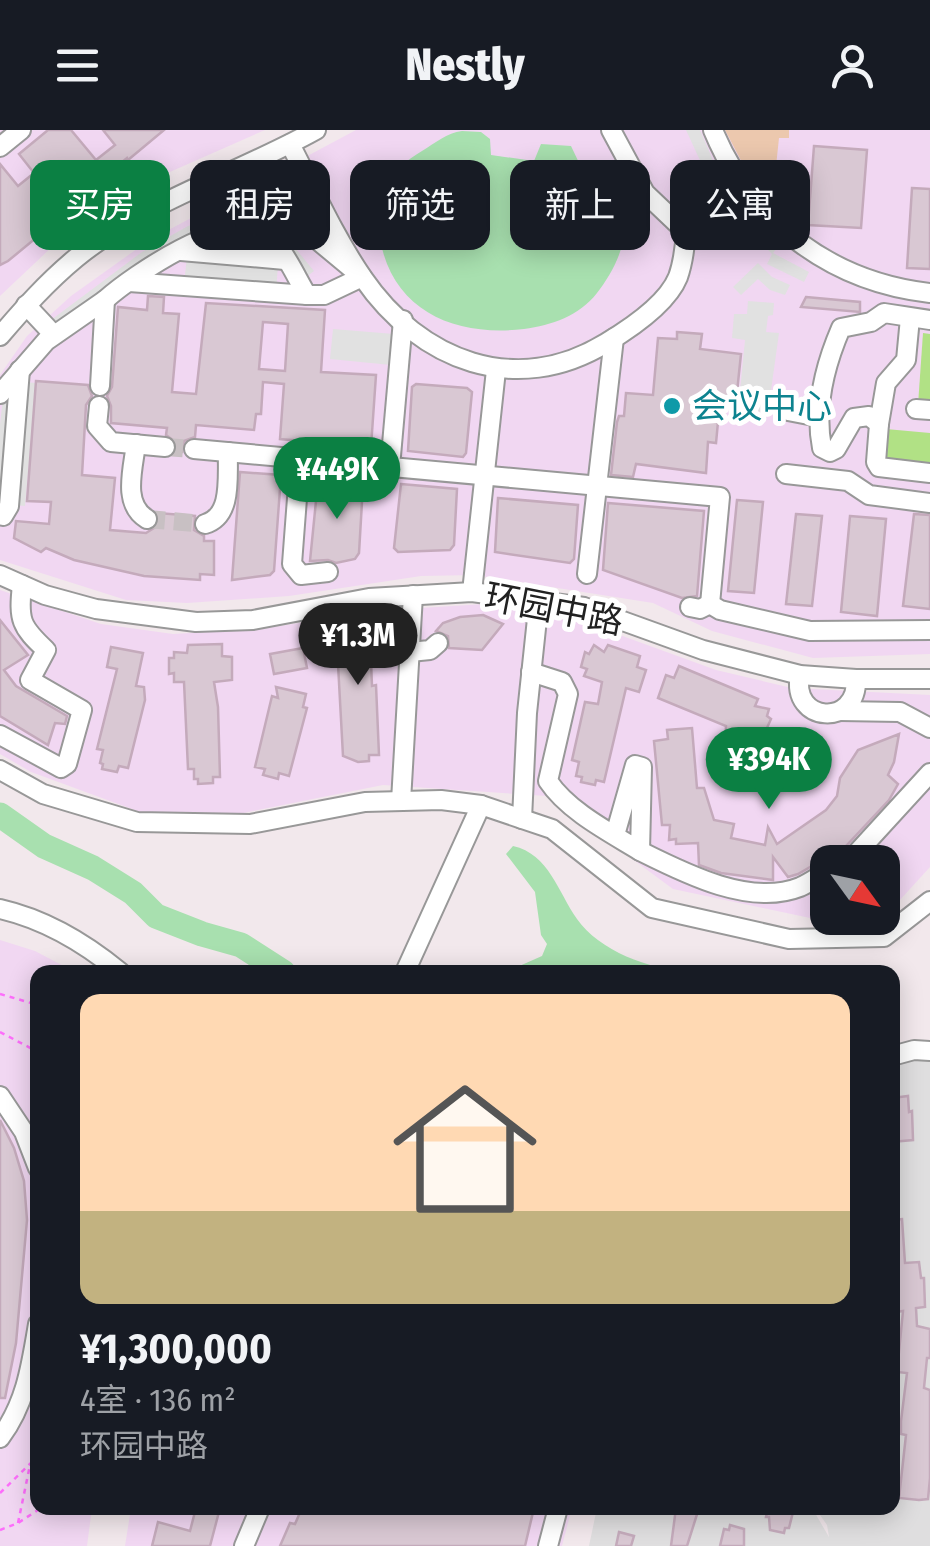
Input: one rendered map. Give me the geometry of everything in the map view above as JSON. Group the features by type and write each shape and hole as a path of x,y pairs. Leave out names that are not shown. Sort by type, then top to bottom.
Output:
{"street":[{"path":"257,160 316,130"},
{"path":"290,144 362,277 378,298 432,344 461,360 496,370 522,371 554,366 588,354 662,300 677,279 686,232 645,193 611,130"},
{"path":"713,130 742,186 789,236 847,272 891,287 924,292 906,360 886,383 876,462 879,467 930,473"},
{"path":"0,336 78,256 124,225 190,193"},
{"path":"0,394 54,336 128,282 224,230 242,227 265,234 307,295"},
{"path":"329,250 362,277"},
{"path":"181,251 285,260"},
{"path":"128,282 324,295 362,277"},
{"path":"100,386 105,300"},
{"path":"26,306 54,336"},
{"path":"878,424 869,416 857,416 836,449 830,452 820,446 824,374 842,328 871,322 884,313 918,319"},
{"path":"390,467 402,320"},
{"path":"588,574 614,338"},
{"path":"0,516 9,506 20,370"},
{"path":"472,592 496,370"},
{"path":"98,406 97,426 111,442 166,446"},
{"path":"788,411 819,417"},
{"path":"136,444 131,497 135,509 147,519"},
{"path":"194,449 720,498 710,604"},
{"path":"205,524 215,521 224,510 228,452"},
{"path":"300,459 292,564 301,576 328,572"},
{"path":"786,474 848,481 869,495 930,503"},
{"name":"环园中路","path":"0,576 96,610 196,622 253,620 369,598 472,592 584,606 703,650 800,675 856,680 930,679"},
{"path":"0,736 61,768 67,764 82,710 30,680 46,650 9,612 22,586"},
{"path":"401,801 413,595"},
{"path":"522,818 530,672 539,600"},
{"path":"690,607 700,609 710,604"},
{"path":"710,604 720,610 810,631 930,630"},
{"path":"410,652 430,650 438,643"},
{"path":"530,672 562,682 568,694 548,781 557,795 640,850 716,885 758,892 788,890 810,880"},
{"path":"800,675 800,695 807,706 825,714 900,712 930,728"},
{"path":"840,711 855,694 856,680"},
{"path":"615,835 635,764 642,767 640,850"},
{"path":"0,770 43,794 137,822 250,824 365,802 441,800 482,805 552,829 652,908 789,939 884,936 930,902"},
{"path":"864,845 930,774"},
{"path":"407,965 482,805"},
{"path":"0,909 66,935 110,965"},
{"path":"900,1054 930,1051"},
{"path":"0,1096 30,1147"},
{"path":"0,1438 16,1414 30,1371"},
{"path":"244,1546 257,1515"},
{"path":"548,1546 556,1515"}],"path":[{"path":"0,994 30,1003"},
{"path":"0,1032 30,1048"},
{"path":"0,1493 30,1465"},
{"path":"18,1522 30,1465"},
{"path":"0,1530 30,1515"}],"shaded area":[{"path":"0,130 265,130 170,172 170,160 30,160 30,250 49,250 0,296"},
{"path":"356,130 930,130 930,654 813,658 712,631 653,603 475,575 421,576 289,596 187,603 126,600 0,560 0,375 27,336 71,296 135,250 170,250 170,229 190,219 190,250 330,250 330,160 300,160"},
{"path":"686,130 700,130 713,160 700,160"},
{"path":"725,130 789,130 789,138 779,138 777,160 741,160"},
{"path":"481,132 490,139 491,155 527,160 510,160 510,250 620,250 614,267 590,301 555,322 524,329 475,329 431,314 398,285 383,250 490,250 490,160 409,160 451,134"},
{"path":"541,144 571,146 578,160 534,160"},
{"path":"188,226 190,248 56,329 51,320 142,252 170,250 170,236"},
{"path":"277,250 297,250 314,271 305,278"},
{"path":"768,250 776,250 773,253 809,272 804,282 767,264 772,254"},
{"path":"187,257 278,266 276,291 184,283"},
{"path":"758,263 772,277 790,285 785,295 770,290 758,279 741,295 733,287"},
{"path":"748,301 774,303 766,332 779,333 768,412 738,411 745,340 732,338 734,314 747,314"},
{"path":"333,329 394,334 391,365 330,359"},
{"path":"923,333 930,334 930,406 918,405"},
{"path":"24,382 36,383 25,506 14,505"},
{"path":"3,398 13,399 3,500 0,424"},
{"path":"886,429 930,433 930,464 883,459"},
{"path":"0,590 101,624 173,634 262,629 372,611 485,604 595,626 716,670 792,688 930,695 930,867 900,900 900,845 810,845 810,918 673,889 547,796 383,785 223,817 143,813 31,772 0,754"},
{"path":"513,846 536,857 587,930 612,949 651,965 522,965 542,956 547,944 541,935 535,892 506,854"},
{"path":"0,940 62,965 30,965 30,1515 91,1515 87,1546 0,1546"},
{"path":"930,1061 930,1546 589,1546 596,1515 816,1515 829,1537 820,1515 900,1515 900,1062"},
{"path":"130,1515 570,1515 562,1546 125,1546"}],"building":[{"path":"48,130 71,130 96,160 30,160 30,168 19,154"},
{"path":"103,130 164,130 128,160 96,160 115,145"},
{"path":"814,146 867,150 861,228 810,225"},
{"path":"0,164 18,186 30,176 30,243 0,265"},
{"path":"912,188 930,189 930,269 907,268"},
{"path":"148,296 164,297 163,313 179,314 172,392 196,394 206,303 325,310 321,372 376,375 371,447 280,439 284,384 263,382 261,414 256,414 254,430 196,425 195,437 184,441 182,452 176,452 177,443 166,435 167,428 111,423 107,396 112,387 118,307 147,310","holes":["263,322 288,324 285,371 259,369"]},
{"path":"806,297 860,302 860,312 801,307"},
{"name":"会议中心","path":"677,332 702,334 700,349 741,354 736,402 720,401 716,443 708,442 706,473 636,464 633,477 611,475 617,422 619,416 624,416 626,393 653,395 658,338 677,339"},
{"path":"36,381 88,385 92,396 86,405 82,475 115,478 110,530 146,533 157,526 158,513 195,516 194,530 204,536 204,541 214,541 214,575 200,574 200,580 144,576 74,560 46,548 41,552 14,538 16,521 49,524 51,502 27,501"},
{"path":"416,384 467,388 472,392 463,457 408,451 412,387"},
{"path":"240,472 281,475 274,571 270,575 232,580"},
{"path":"318,481 363,485 359,553 355,559 336,563 310,561"},
{"path":"401,484 457,489 454,545 450,550 398,552 394,548"},
{"path":"498,498 578,505 574,559 570,563 495,552"},
{"path":"737,500 763,502 754,593 728,591"},
{"path":"608,503 704,511 697,596 682,598 603,570"},
{"path":"796,514 822,516 812,606 786,604"},
{"path":"914,514 930,515 930,609 903,606"},
{"path":"850,516 886,519 877,616 841,612"},
{"path":"483,615 503,624 482,650 449,648 448,636 436,631 443,623 460,617"},
{"path":"0,620 28,655 4,670 16,686 67,716 65,724 55,723 48,745 0,716"},
{"path":"376,624 378,634 387,633 390,657 371,661 379,755 369,755 369,761 358,762 343,756 338,664 333,665 332,657 326,658 325,643 330,643 329,636 343,636 342,628"},
{"path":"222,644 222,656 232,657 232,680 214,682 220,777 213,777 213,783 198,784 194,769 188,769 184,682 174,682 174,673 169,674 169,658 174,658 174,652 187,653 188,645"},
{"path":"594,645 604,652 608,645 640,656 637,667 646,670 639,692 626,688 604,782 596,780 595,785 581,782 582,777 576,776 579,762 572,760 585,702 598,704 602,682 584,676 587,669 581,667 585,652 589,654"},
{"path":"111,647 143,653 136,686 144,687 145,700 128,768 119,766 117,772 102,769 103,750 97,749 117,669 107,667"},
{"path":"303,648 307,668 274,674 270,654"},
{"path":"679,666 758,699 755,706 769,709 768,737 786,744 777,757 751,757 731,751 725,744 726,726 658,698 666,675 674,678"},
{"path":"276,687 306,694 303,707 307,708 289,776 279,773 278,779 263,775 265,769 255,767 272,696 278,698"},
{"path":"692,728 697,788 704,788 714,820 734,824 731,838 765,845 768,827 777,844 826,810 837,796 840,778 858,750 899,734 888,775 898,784 889,800 847,845 810,845 810,867 798,874 788,877 773,857 773,880 721,873 699,865 698,843 676,844 676,839 669,840 670,825 662,825 654,741 668,739 667,730"},
{"path":"908,1096 913,1140 900,1141 900,1097"},
{"path":"0,1120 24,1181 27,1220 16,1343 5,1398 0,1398"},
{"path":"900,1219 905,1263 919,1262 924,1278 925,1307 916,1308 917,1326 930,1329 924,1388 930,1390 930,1478 928,1499 919,1500 900,1498 906,1435 901,1434 901,1421 907,1373 900,1372 903,1311 900,1311"},
{"path":"194,1515 218,1515 210,1546 152,1546 158,1522 190,1531"},
{"path":"299,1515 532,1515 525,1546 280,1546 290,1523 295,1524"},
{"path":"675,1515 697,1515 687,1546 671,1546"},
{"path":"792,1515 784,1533 770,1530 766,1517"},
{"path":"730,1525 744,1529 744,1546 720,1546 724,1529 729,1530"},
{"path":"619,1532 634,1536 631,1546 616,1546"}],"waterway":[{"path":"0,815 44,846 93,868 133,893 156,916 241,945 272,965"}],"tunnel":[{"path":"165,447 194,449"},
{"path":"147,519 205,524"}],"place":[{"name":"会议中心","path":"672,406"}]}
